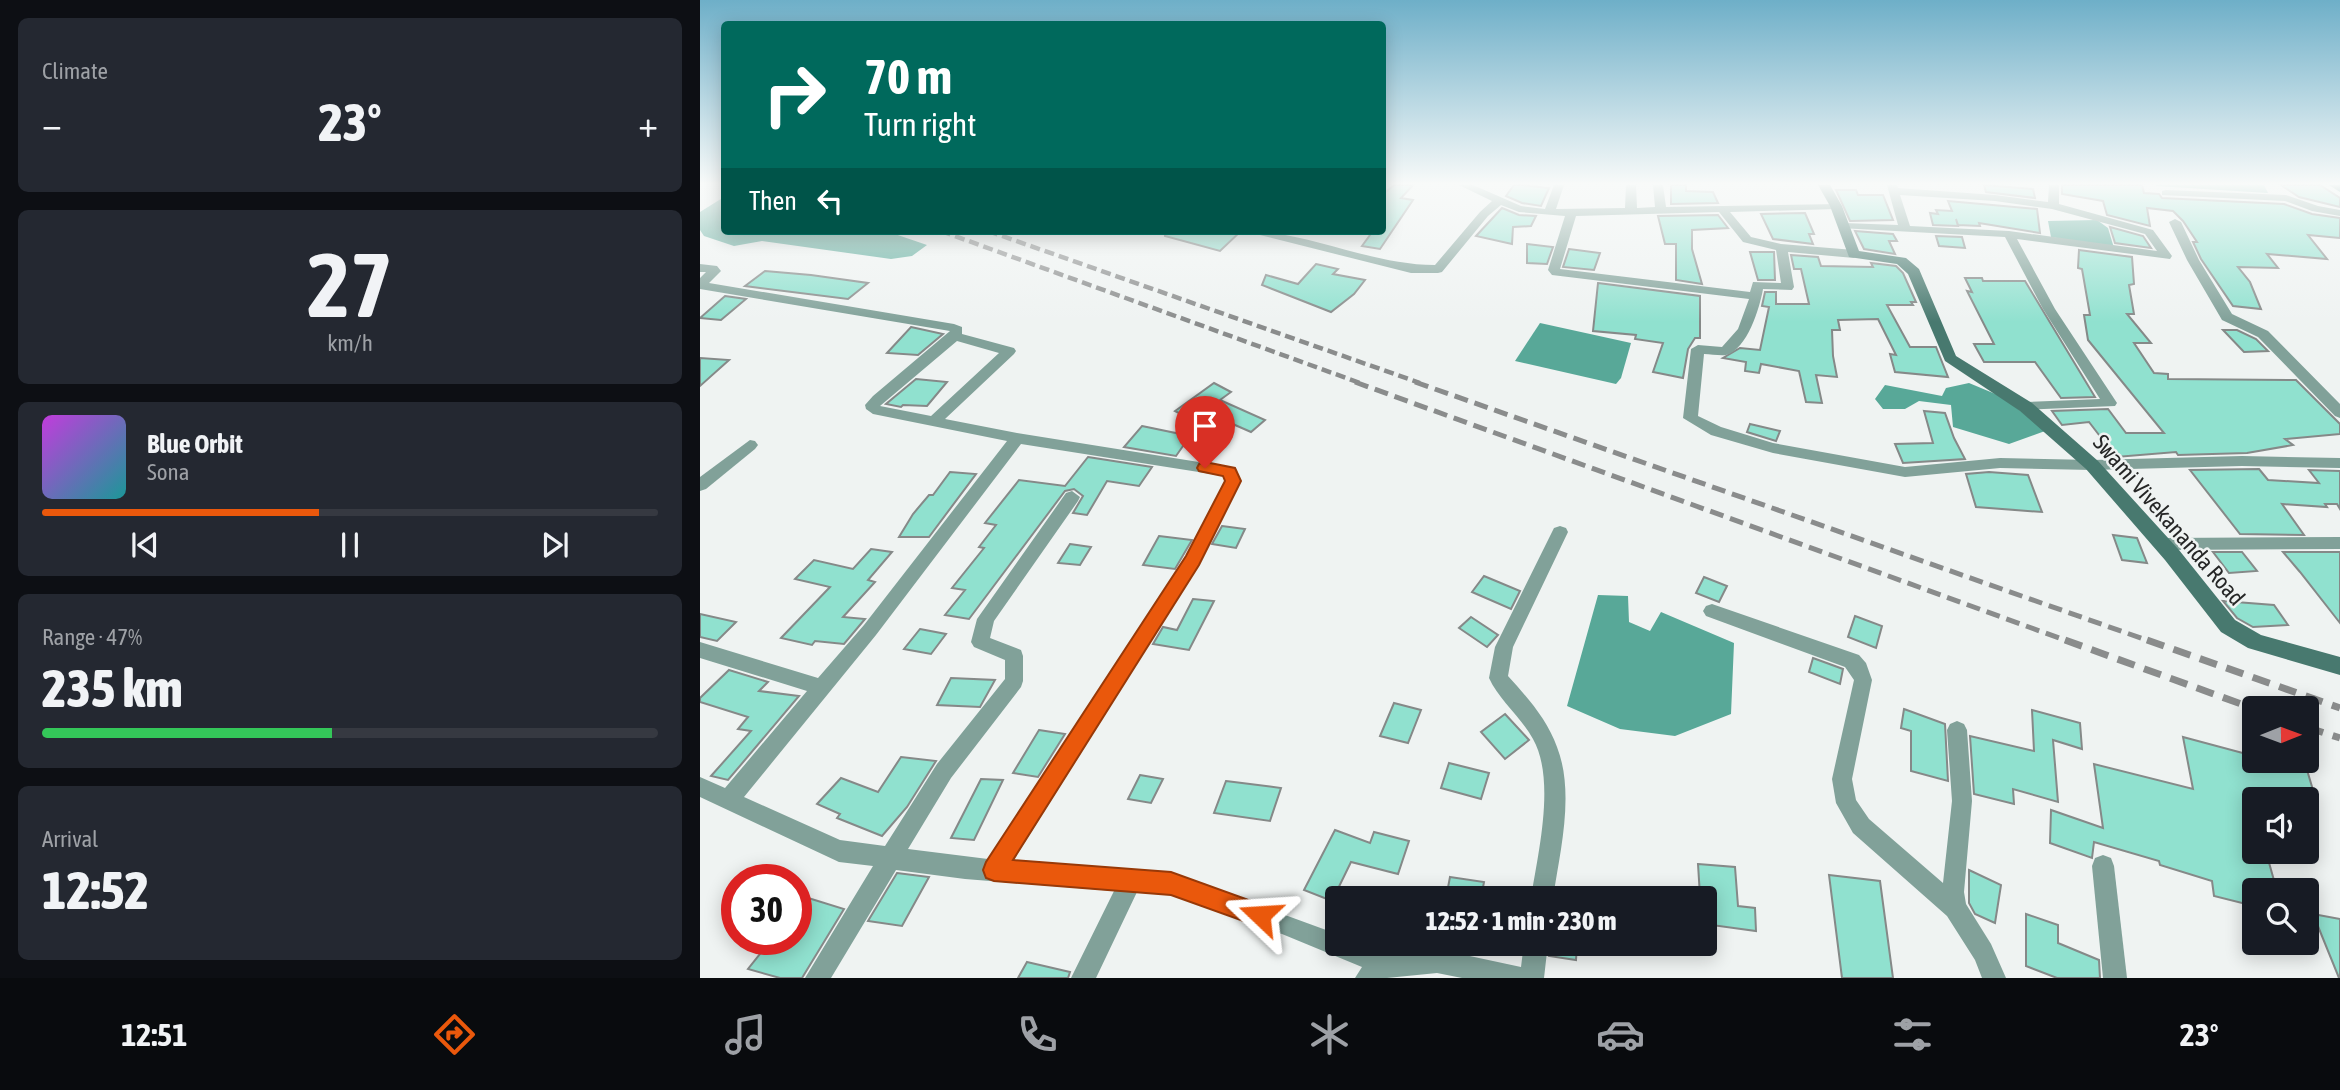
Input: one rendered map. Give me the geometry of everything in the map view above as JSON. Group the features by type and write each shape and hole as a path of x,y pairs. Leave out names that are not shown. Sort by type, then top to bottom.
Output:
{"street":[{"path":"1270,235 1410,270 1438,269 1472,231"},
{"path":"1567,231 1555,266 1556,272 1756,296"},
{"path":"1739,231 1747,240 1781,248 1854,254 1846,231"},
{"path":"1951,231 2009,234 2193,260"},
{"path":"2144,231 2149,232 2166,256"},
{"path":"2179,231 2227,317 2263,334 2340,413"},
{"path":"2009,234 2049,309 2110,403 2026,407"},
{"path":"1781,248 1788,287 1757,285 1753,317 1738,340 1726,351 1698,349 1690,418 1716,431 1773,448 1905,472 2000,463 2340,463"},
{"name":"Swami Vivekananda Road","path":"1854,254 1901,261 1914,272 1950,358 2026,407 2092,465 2163,544 2228,626 2255,642 2340,666"},
{"path":"700,268 715,271 700,285"},
{"path":"700,285 957,330 955,336 872,405 873,409 1017,438 1230,472 1233,481 1193,560 994,870"},
{"path":"933,422 1009,351 955,336"},
{"path":"728,800 878,620 1017,438"},
{"path":"700,485 750,445"},
{"path":"817,978 944,771 1014,681 1014,656 980,642 986,619 1072,497"},
{"path":"1544,886 1552,831 1553,766 1547,746 1532,720 1498,678 1504,648 1560,532"},
{"path":"2163,544 2340,543"},
{"path":"1712,611 1852,661 1859,669 1863,680 1842,779 1846,803 1861,826 1955,908 1983,952 1994,978"},
{"path":"700,650 822,688"},
{"path":"1955,908 1952,892 1962,801 1957,730"},
{"path":"700,787 839,851 994,870 1171,884 1282,923 1376,972 1437,961 1520,978"},
{"path":"2103,866 2115,978"},
{"path":"1083,978 1131,881"},
{"path":"1532,978 1535,956"}],"shaded area":[{"path":"700,231 721,231 721,235 898,235 927,245 912,256 891,259 762,241 734,246 704,236"},
{"path":"2050,231 2109,231 2114,248 2051,237"},
{"path":"1540,323 1631,343 1621,378 1616,384 1515,361"},
{"path":"1969,383 2005,398 2045,431 2009,444 1953,427 1951,405 1919,401 1905,409 1883,409 1875,399 1885,385 1942,396 1946,388"},
{"path":"1598,595 1628,596 1629,622 1650,631 1661,612 1734,643 1731,714 1675,736 1620,729 1567,706"}],"building":[{"path":"1386,231 1392,231 1380,249 1362,246 1370,235 1386,235"},
{"path":"1481,231 1513,231 1512,244 1476,236"},
{"path":"1662,231 1692,231 1692,249 1702,284 1676,280 1676,244 1665,244"},
{"path":"1769,231 1813,231 1814,234 1809,234 1813,244 1773,239"},
{"path":"1855,231 1893,234 1897,241 1889,241 1895,254 1864,249"},
{"path":"2111,231 2123,231 2143,236 2151,248 2115,243"},
{"path":"2189,231 2340,231 2340,238 2308,235 2327,259 2267,254 2278,268 2238,267 2250,282 2261,309 2233,306 2201,259 2193,242 2197,242"},
{"path":"1165,235 1237,235 1220,251"},
{"path":"1936,236 1962,237 1965,248 1939,246"},
{"path":"1527,244 1553,247 1547,264 1527,263"},
{"path":"1569,249 1600,253 1594,270 1563,267"},
{"path":"2079,250 2132,257 2134,284 2129,285 2134,314 2127,314 2151,343 2134,343 2154,373 2168,374 2168,379 2296,380 2340,424 2340,434 2285,439 2293,445 2247,453 2178,455 2176,452 2116,457 2089,422 2062,425 2052,411 2108,409 2126,433 2164,433 2088,340 2084,315 2090,315 2082,269 2078,268"},
{"path":"1750,252 1774,252 1775,280 1758,280"},
{"path":"1791,255 1818,257 1821,266 1873,267 1871,263 1896,266 1903,273 1916,302 1911,302 1913,305 1887,305 1910,347 1936,347 1948,377 1895,372 1890,354 1896,355 1878,319 1838,320 1840,330 1832,330 1837,377 1816,375 1822,403 1806,402 1799,371 1761,364 1759,373 1745,371 1746,362 1723,358 1740,348 1760,350 1769,307 1762,306 1765,292 1776,292 1776,304 1809,304 1801,269 1794,269"},
{"path":"1316,264 1338,269 1333,274 1365,280 1354,294 1331,312 1262,285 1266,275 1298,284"},
{"path":"765,271 868,283 848,299 745,286"},
{"path":"1965,278 2025,281 2095,397 2061,398 2035,362 1984,362 1974,344 1994,344 1967,291 1972,292"},
{"path":"1598,283 1700,296 1700,338 1695,338 1688,349 1683,378 1653,372 1663,343 1635,339 1636,335 1593,331"},
{"path":"725,296 746,299 721,320 700,318"},
{"path":"911,327 943,334 918,355 887,353"},
{"path":"2223,330 2237,330 2256,339 2268,351 2244,352"},
{"path":"700,358 729,360 700,386"},
{"path":"916,379 947,382 927,406 901,407 886,404"},
{"path":"1214,383 1231,392 1220,400 1265,420 1251,432 1219,418 1206,427 1175,411"},
{"path":"1924,411 1945,413 1965,459 1903,463 1895,444 1933,443"},
{"path":"1750,424 1780,431 1776,441 1747,432"},
{"path":"1142,426 1190,436 1176,456 1124,447"},
{"path":"1088,457 1152,467 1139,486 1107,481 1087,515 1073,513 1083,496 1074,489 1065,491 969,619 945,615 965,590 952,588 984,548 979,547 996,525 985,523 1019,480 1065,486"},
{"path":"2259,469 2268,480 2319,483 2309,470 2340,471 2340,509 2337,504 2325,504 2327,507 2282,504 2304,535 2240,534 2190,470"},
{"path":"950,472 976,474 929,537 899,537 913,514 929,495 933,495"},
{"path":"1989,472 2028,475 2042,512 1976,507 1966,474"},
{"path":"1222,526 1245,529 1236,548 1212,544"},
{"path":"2113,535 2137,538 2147,563 2122,560"},
{"path":"1159,536 1192,540 1175,569 1143,565"},
{"path":"1070,544 1091,547 1080,565 1058,563"},
{"path":"871,549 892,552 868,580 875,582 843,617 865,619 844,644 815,641 812,645 781,638 830,587 795,579 814,560 853,569"},
{"path":"2213,552 2242,552 2257,571 2229,573"},
{"path":"2283,552 2340,552 2340,623 2300,572"},
{"path":"1484,576 1520,591 1511,609 1472,592"},
{"path":"1704,577 1727,586 1719,602 1696,593"},
{"path":"1193,599 1214,601 1189,650 1153,644 1163,627 1177,630"},
{"path":"2223,601 2274,605 2288,625 2253,627 2237,618"},
{"path":"700,614 736,622 717,641 700,637"},
{"path":"1855,616 1882,626 1876,648 1848,637"},
{"path":"1471,617 1498,635 1487,647 1459,628"},
{"path":"920,629 946,634 931,654 904,649"},
{"path":"1813,658 1843,669 1840,684 1809,672"},
{"path":"729,670 768,682 759,691 799,696 728,780 711,776 751,731 738,729 748,717 700,702 700,698"},
{"path":"951,678 995,680 980,707 937,705"},
{"path":"1394,703 1421,710 1408,743 1380,736"},
{"path":"1904,709 1945,724 1948,781 1911,771 1911,731 1901,728"},
{"path":"2032,710 2080,723 2082,749 2053,740 2058,802 2013,789 2014,804 1974,794 1970,736 2034,751"},
{"path":"1505,714 1529,740 1505,759 1481,732"},
{"path":"1039,730 1065,734 1038,777 1013,773"},
{"path":"2183,737 2242,753 2242,774 2308,774 2312,787 2242,787 2242,864 2269,864 2273,878 2242,878 2242,903 2214,896 2212,881 2160,865 2159,861 2094,842 2092,858 2050,843 2051,810 2103,828 2094,764 2193,789"},
{"path":"901,757 936,761 907,807 882,836 837,818 840,814 817,804 841,778 878,792"},
{"path":"1449,763 1489,773 1481,799 1441,788"},
{"path":"1140,775 1163,779 1151,803 1128,799"},
{"path":"981,779 1003,780 974,840 951,838"},
{"path":"1226,781 1281,788 1270,821 1214,813"},
{"path":"1335,830 1370,843 1374,832 1409,841 1398,874 1351,862 1339,886 1325,886 1325,898 1304,890"},
{"path":"1698,864 1735,867 1738,906 1755,908 1756,931 1717,926 1717,886 1699,886"},
{"path":"1969,870 2001,885 1995,923 1975,914 1969,903"},
{"path":"897,873 929,877 902,926 868,921"},
{"path":"1829,875 1880,881 1893,978 1842,978"},
{"path":"1450,877 1484,882 1483,886 1448,886"},
{"path":"812,899 844,909 802,978 780,978 748,969 759,955 812,955"},
{"path":"2026,914 2058,925 2058,943 2099,960 2100,978 2057,978 2026,966"},
{"path":"2319,915 2340,919 2339,978 2319,929"},
{"path":"1549,956 1576,956 1576,960"},
{"path":"1027,962 1070,972 1068,978 1018,978"}],"railway":[{"path":"952,235 1360,383"},
{"path":"999,235 1420,383"},
{"path":"1355,382 2070,642"},
{"path":"1415,382 2152,642"},
{"path":"2065,640 2242,704"},
{"path":"2147,640 2340,708"},
{"path":"2319,731 2340,738"}],"route":[{"path":"1205,468 1230,472 1233,481 1193,560 994,870 1171,884 1260,915"}]}
